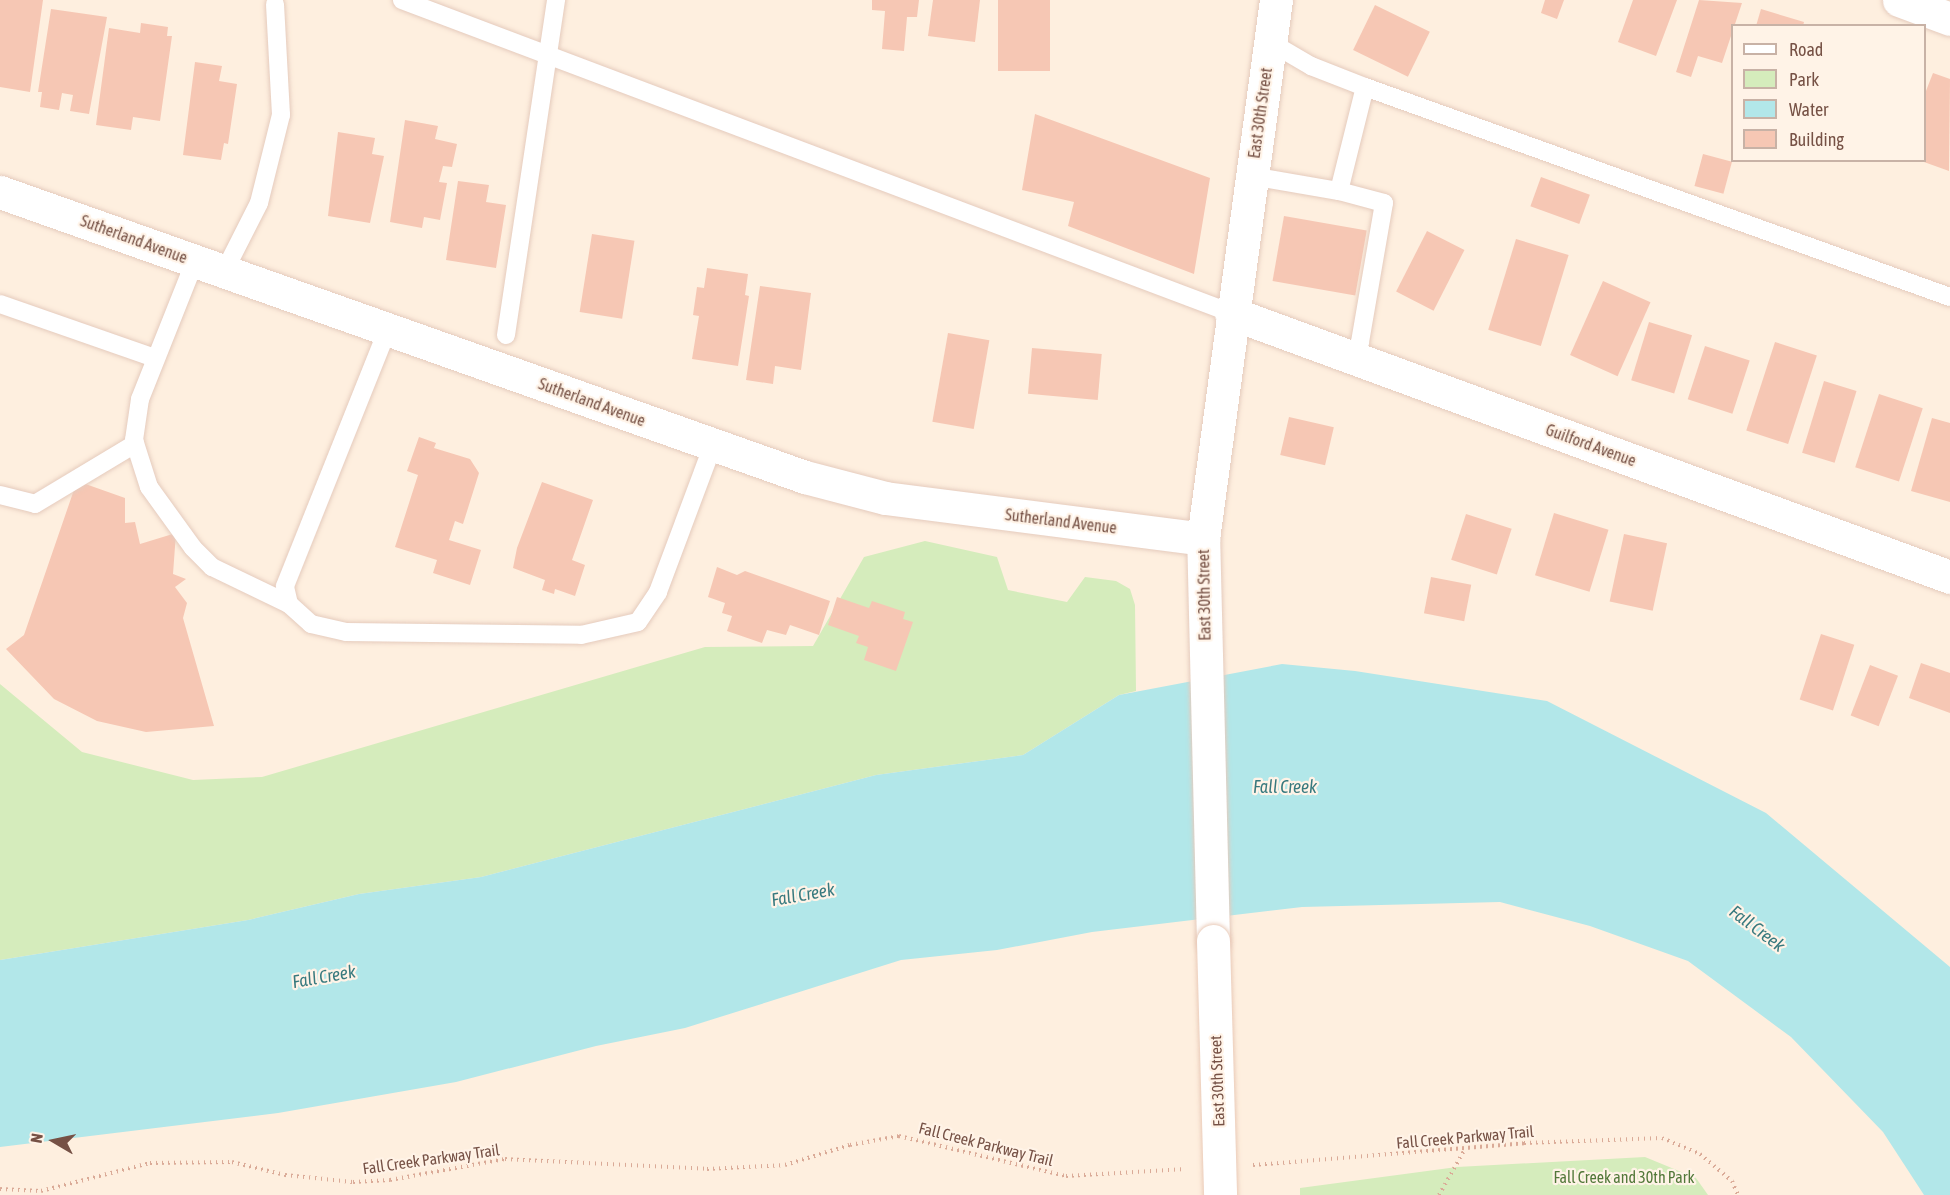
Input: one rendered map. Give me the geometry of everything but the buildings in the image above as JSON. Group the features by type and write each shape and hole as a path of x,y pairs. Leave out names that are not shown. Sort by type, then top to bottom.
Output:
{"street":[{"name":"East 30th Street","path":"1220,1195 1203,539 1231,313 1276,0"},
{"path":"1899,0 1950,19"},
{"name":"Sutherland Avenue","path":"0,192 805,477 885,498 1203,539"},
{"name":"Guilford Avenue","path":"1231,313 1950,577"}],"lane":[{"path":"402,0 1231,313"},
{"path":"506,335 556,0"},
{"path":"275,4 280,115 259,203 210,266 155,358 140,399 135,444 149,486 192,548 212,567 289,603 311,624 346,632 581,635 638,622 657,592 713,445"},
{"path":"1270,42 1311,66 1365,87 1950,297"},
{"path":"1339,191 1365,87"},
{"path":"1251,176 1339,191 1384,203 1360,342 1352,357"},
{"path":"0,304 155,358"},
{"path":"289,603 285,586 388,329"},
{"path":"0,495 35,504 135,444"}],"path":[{"name":"Fall Creek Parkway Trail","path":"0,1189 41,1191 150,1163 232,1162 285,1175 353,1182 390,1180 505,1159 707,1169 785,1165 850,1145 899,1136 1066,1176 1196,1168"},
{"name":"Fall Creek Parkway Trail","path":"1244,1165 1465,1148 1662,1138 1700,1154 1732,1180 1738,1195"},
{"path":"1439,1195 1465,1148"}],"green space":[{"path":"925,541 997,557 1008,590 1067,602 1085,577 1116,581 1130,589 1135,605 1136,691 1119,695 1023,755 876,775 481,877 359,894 248,920 0,960 0,684 82,752 193,780 262,777 705,647 813,646 864,557"},
{"name":"Fall Creek and 30th Park","path":"1645,1157 1696,1178 1708,1195 1300,1195 1300,1188 1457,1167"}],"water":[{"name":"Fall Creek","path":"1282,664 1355,671 1547,701 1766,813 1950,967 1950,1195 1924,1195 1883,1132 1791,1037 1688,961 1590,926 1500,902 1302,907 1092,932 997,950 901,960 685,1028 596,1046 456,1082 278,1113 0,1147 0,960 248,920 359,894 481,877 876,775 1023,755 1119,695"}]}
